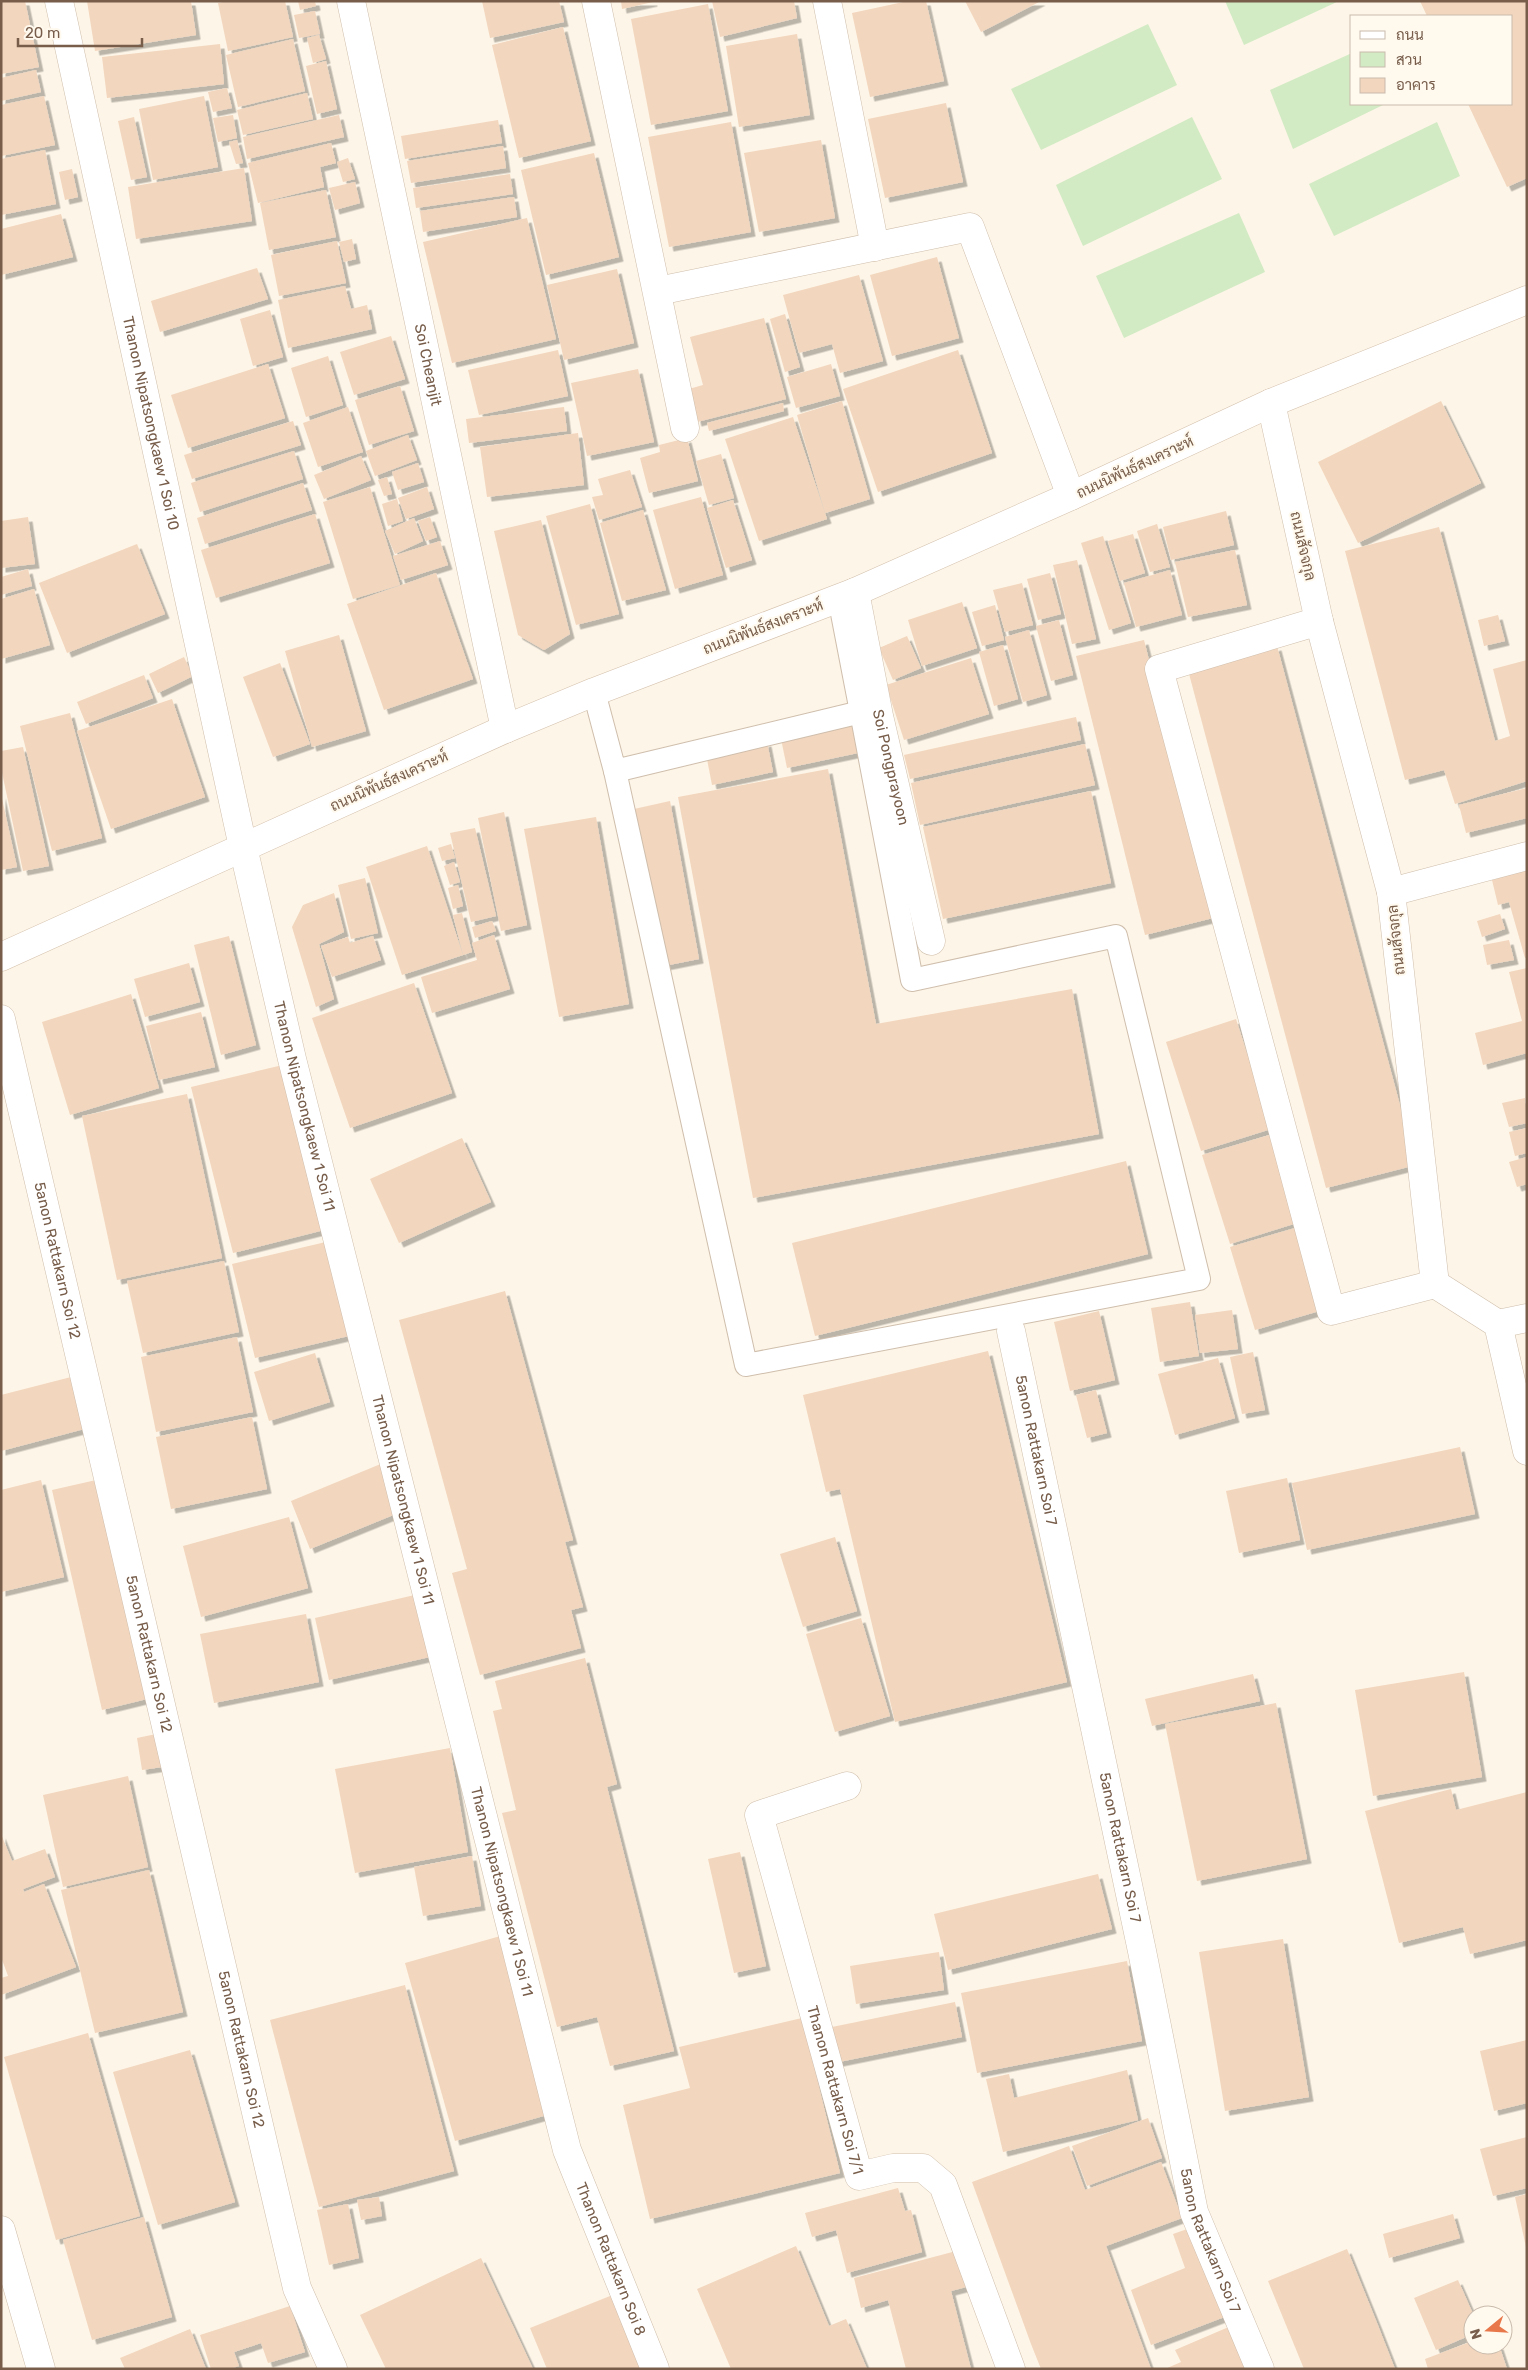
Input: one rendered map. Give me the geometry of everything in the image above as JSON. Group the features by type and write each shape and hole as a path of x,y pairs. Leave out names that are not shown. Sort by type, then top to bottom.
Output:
{"street":[{"name":"Thanon Nipatsongkaew 1 Soi 10","path":"59,1 243,847"},
{"name":"Soi Cheanjit","path":"351,1 505,729"},
{"path":"596,1 685,428"},
{"path":"827,1 874,247"},
{"path":"658,292 970,227 1071,496"},
{"name":"ถนนนิพันธ์สงเคราะห์","path":"1,957 505,729 594,692 847,595 1071,496 1271,403 1527,300"},
{"name":"ถนนสัจจกุล","path":"1271,403 1319,621 1391,892 1435,1284"},
{"name":"Soi Pongprayoon","path":"847,595 882,726 931,941"},
{"path":"1319,621 1159,669 1331,1311 1435,1284 1498,1324 1527,1318"},
{"name":"Thanon Nipatsongkaew 1 Soi 11","path":"243,847 295,1068 567,2150"},
{"path":"1391,892 1527,856"},
{"name":"5anon Rattakarn Soi 12","path":"1,1019 297,2288 333,2369"},
{"name":"5anon Rattakarn Soi 7","path":"1010,1324 1142,1951 1194,2212 1260,2369"},
{"path":"1498,1324 1527,1452"},
{"name":"Thanon Rattakarn Soi 7/1","path":"847,1786 759,1815 859,2176 893,2168 923,2168 943,2185 1011,2369"},
{"name":"Thanon Rattakarn Soi 8","path":"567,2150 655,2369"},
{"path":"1,2230 41,2369"}],"lane":[{"path":"594,692 615,771 746,1365 1010,1324 1199,1279 1185,1212 1135,1021 1116,936 912,980 861,712 847,595"},
{"path":"615,771 861,712"}],"green space":[{"path":"1225,1 1339,1 1244,45"},
{"path":"1148,24 1177,85 1041,150 1011,89"},
{"path":"1350,54 1350,105 1383,105 1293,149 1270,90"},
{"path":"1192,117 1222,179 1083,246 1056,185"},
{"path":"1437,122 1460,176 1334,236 1309,184"},
{"path":"1239,213 1265,272 1124,338 1096,276"}],"building":[{"path":"1,1 25,1 39,67 1,74"},
{"path":"87,1 191,1 196,35 95,51"},
{"path":"228,1 285,1 293,37 228,51 218,3"},
{"path":"298,1 315,1 316,6 300,10"},
{"path":"482,1 559,1 564,22 490,38"},
{"path":"621,1 653,1 653,2 622,9"},
{"path":"712,1 794,1 797,18 720,37"},
{"path":"908,1 926,1 944,81 870,97 852,13"},
{"path":"965,1 1041,1 981,32"},
{"path":"1420,1 1527,1 1527,178 1507,187 1468,105 1513,105 1513,15 1427,15"},
{"path":"708,4 728,111 651,125 631,19"},
{"path":"315,11 320,34 299,38 294,15"},
{"path":"563,27 591,141 519,158 492,45"},
{"path":"797,34 810,115 739,127 726,46"},
{"path":"319,35 326,59 313,63 307,38"},
{"path":"293,39 305,91 238,107 226,55"},
{"path":"220,44 224,84 107,98 102,57"},
{"path":"326,61 337,109 317,114 306,66"},
{"path":"36,70 41,92 1,101 1,78"},
{"path":"227,88 232,108 213,112 208,92"},
{"path":"307,93 313,119 243,135 237,110"},
{"path":"44,96 55,145 1,156 1,105"},
{"path":"204,96 218,167 153,180 139,109"},
{"path":"946,103 963,182 885,198 868,119"},
{"path":"233,115 237,138 218,142 213,118"},
{"path":"339,115 344,137 247,159 243,137"},
{"path":"134,117 147,177 131,180 118,121"},
{"path":"498,120 502,143 405,159 401,136"},
{"path":"731,122 751,232 669,247 648,137"},
{"path":"237,140 243,163 236,164 229,142"},
{"path":"821,140 835,218 759,232 744,153"},
{"path":"331,143 336,163 320,167 324,187 258,203 248,163"},
{"path":"503,146 506,168 411,183 407,161"},
{"path":"45,150 56,204 1,215 1,159"},
{"path":"594,153 619,257 546,275 521,170"},
{"path":"348,158 355,179 343,182 337,162"},
{"path":"244,168 252,221 136,239 128,187"},
{"path":"72,169 78,197 65,200 59,172"},
{"path":"510,174 513,194 416,208 413,188"},
{"path":"355,182 360,203 335,210 329,188"},
{"path":"326,190 336,237 269,250 260,203"},
{"path":"514,197 517,217 423,232 420,211"},
{"path":"61,214 73,257 1,275 1,229"},
{"path":"527,218 556,339 452,363 423,242"},
{"path":"352,239 356,259 344,262 339,242"},
{"path":"337,241 346,283 279,296 271,255"},
{"path":"937,257 959,338 892,356 870,275"},
{"path":"257,268 268,299 160,332 151,301"},
{"path":"617,269 634,343 564,360 547,285"},
{"path":"859,275 883,361 840,373 832,344 799,353 783,295"},
{"path":"345,286 351,309 367,305 372,329 288,348 278,300"},
{"path":"270,310 283,357 253,366 240,319"},
{"path":"785,314 800,367 785,372 770,319"},
{"path":"764,318 786,399 697,422 689,389 703,385 690,337"},
{"path":"391,336 405,379 354,395 340,352"},
{"path":"558,350 568,396 479,415 468,370"},
{"path":"958,350 992,453 878,492 843,389"},
{"path":"328,356 343,405 306,417 291,368"},
{"path":"268,364 285,418 188,448 171,395"},
{"path":"831,364 840,396 796,408 787,377"},
{"path":"638,369 654,442 587,456 571,383"},
{"path":"400,386 414,431 369,445 355,400"},
{"path":"842,401 870,499 825,513 797,415"},
{"path":"1441,401 1481,483 1358,543 1318,462"},
{"path":"783,403 784,411 709,431 707,423"},
{"path":"348,407 363,452 318,467 303,423"},
{"path":"564,407 567,431 469,443 466,419"},
{"path":"793,417 827,519 759,541 725,439"},
{"path":"293,421 301,445 192,479 184,455"},
{"path":"578,433 584,485 487,497 480,447"},
{"path":"408,435 417,460 375,476 366,451"},
{"path":"687,438 698,481 649,493 640,458 660,452 659,445"},
{"path":"294,451 303,479 200,512 191,483"},
{"path":"721,454 734,498 709,505 696,461"},
{"path":"361,456 371,480 324,499 314,475"},
{"path":"418,463 424,482 398,490 392,472"},
{"path":"630,470 642,507 599,520 592,497 603,495 598,479"},
{"path":"387,477 392,494 384,496 378,480"},
{"path":"303,483 312,510 205,544 197,518"},
{"path":"370,487 400,585 353,599 323,502"},
{"path":"427,487 434,509 406,519 398,498"},
{"path":"701,497 723,575 675,589 653,510"},
{"path":"397,499 403,521 388,526 382,504"},
{"path":"733,500 752,560 726,568 707,508"},
{"path":"590,504 619,614 576,625 546,516"},
{"path":"643,510 666,590 622,601 600,523"},
{"path":"1226,511 1234,545 1171,560 1163,527"},
{"path":"315,514 330,563 216,598 201,550"},
{"path":"28,517 35,564 1,568 1,521"},
{"path":"430,517 437,537 426,541 418,521"},
{"path":"414,518 423,541 395,554 385,531"},
{"path":"541,520 570,634 544,650 518,635 494,531"},
{"path":"1157,524 1170,567 1150,572 1137,531"},
{"path":"1439,527 1495,741 1510,736 1493,669 1527,660 1527,781 1455,804 1444,770 1405,780 1345,551"},
{"path":"1133,534 1145,573 1120,581 1108,541"},
{"path":"1103,536 1131,623 1109,630 1081,543"},
{"path":"440,541 448,565 401,580 393,556"},
{"path":"137,544 165,614 67,653 39,583"},
{"path":"1235,550 1247,605 1188,617 1175,562"},
{"path":"1077,560 1096,639 1072,644 1053,565"},
{"path":"28,569 32,586 1,595 1,577"},
{"path":"1170,570 1182,615 1136,627 1124,583"},
{"path":"436,573 473,679 384,710 347,604"},
{"path":"1050,573 1061,614 1038,620 1027,579"},
{"path":"1022,583 1033,625 1005,632 993,590"},
{"path":"34,589 50,645 1,659 1,599"},
{"path":"962,602 977,648 922,666 908,620"},
{"path":"995,605 1004,640 982,646 972,612"},
{"path":"1498,615 1505,641 1484,646 1478,620"},
{"path":"1059,620 1073,675 1051,681 1036,626"},
{"path":"1029,630 1047,695 1023,702 1005,637"},
{"path":"339,635 366,731 312,747 285,651"},
{"path":"907,636 921,668 893,680 879,648"},
{"path":"1144,640 1213,918 1145,935 1076,656"},
{"path":"1003,645 1018,699 994,706 979,652"},
{"path":"1277,646 1416,1165 1326,1188 1188,670"},
{"path":"184,657 193,676 158,693 149,674"},
{"path":"971,658 989,714 904,740 886,685"},
{"path":"280,663 310,744 273,757 243,677"},
{"path":"144,675 153,698 86,724 77,702"},
{"path":"172,699 205,797 111,829 77,731"},
{"path":"70,713 102,838 52,851 20,726"},
{"path":"1076,717 1081,740 910,779 904,755"},
{"path":"852,724 858,753 787,768 781,739"},
{"path":"767,742 773,772 712,785 706,754"},
{"path":"1085,744 1095,785 920,825 911,783"},
{"path":"23,747 49,866 23,871 1,768 1,751"},
{"path":"828,769 876,1024 1072,989 1099,1134 753,1198 678,797"},
{"path":"1527,788 1527,818 1466,833 1459,805"},
{"path":"1091,791 1111,883 943,919 923,827"},
{"path":"1,794 17,867 1,870"},
{"path":"670,801 699,959 664,966 634,809"},
{"path":"504,812 527,925 501,931 478,818"},
{"path":"596,817 629,1004 559,1017 524,829"},
{"path":"475,828 496,916 471,922 450,833"},
{"path":"451,844 455,858 442,861 438,848"},
{"path":"427,846 463,955 402,975 366,867"},
{"path":"454,862 460,882 450,885 444,866"},
{"path":"1527,870 1527,957 1525,958 1509,902 1498,905 1492,880"},
{"path":"365,878 378,933 351,939 338,885"},
{"path":"458,885 463,906 453,909 448,888"},
{"path":"334,893 344,932 319,944 334,999 316,1007 292,927 303,905"},
{"path":"462,913 472,952 463,955 453,915"},
{"path":"1500,914 1505,929 1482,937 1477,921"},
{"path":"492,921 496,931 475,938 472,927"},
{"path":"494,935 510,989 432,1013 421,977 477,960 472,943"},
{"path":"229,936 256,1045 221,1055 194,945"},
{"path":"373,936 381,960 332,977 321,946 348,937 350,943"},
{"path":"1509,940 1514,960 1487,965 1483,945"},
{"path":"189,963 200,1002 145,1017 134,979"},
{"path":"1527,968 1527,1053 1483,1065 1475,1033 1522,1021 1509,972"},
{"path":"414,983 452,1093 350,1128 312,1018"},
{"path":"131,994 159,1088 70,1115 42,1022"},
{"path":"201,1012 215,1067 159,1080 146,1026"},
{"path":"1236,1019 1271,1129 1201,1151 1166,1042"},
{"path":"291,1063 332,1228 233,1253 191,1087"},
{"path":"187,1094 222,1258 117,1280 82,1116"},
{"path":"1525,1098 1527,1123 1509,1127 1502,1103"},
{"path":"1527,1128 1527,1153 1515,1156 1509,1132"},
{"path":"1273,1134 1300,1222 1230,1244 1202,1155"},
{"path":"462,1138 491,1202 399,1243 370,1179"},
{"path":"1527,1157 1527,1184 1517,1187 1509,1162"},
{"path":"1126,1161 1148,1254 815,1336 792,1243"},
{"path":"1302,1226 1326,1309 1255,1330 1230,1247"},
{"path":"330,1241 353,1335 255,1358 232,1264"},
{"path":"224,1261 239,1332 143,1353 127,1281"},
{"path":"505,1291 573,1540 565,1542 583,1607 571,1610 581,1648 480,1675 452,1573 467,1569 399,1320"},
{"path":"1190,1302 1199,1356 1160,1362 1151,1308"},
{"path":"1232,1310 1238,1349 1200,1353 1195,1315"},
{"path":"1099,1311 1115,1380 1070,1391 1054,1322"},
{"path":"237,1337 253,1412 156,1432 141,1357"},
{"path":"988,1351 1067,1682 895,1722 840,1489 826,1492 803,1395"},
{"path":"1253,1352 1265,1410 1242,1414 1230,1357"},
{"path":"315,1353 330,1402 269,1421 254,1372"},
{"path":"1218,1358 1235,1418 1175,1435 1158,1374"},
{"path":"75,1376 88,1428 1,1451 1,1395"},
{"path":"1096,1390 1107,1433 1087,1438 1076,1395"},
{"path":"252,1417 267,1489 171,1509 156,1437"},
{"path":"1460,1447 1475,1514 1307,1550 1292,1483"},
{"path":"383,1463 403,1511 310,1549 291,1501"},
{"path":"105,1478 155,1697 102,1710 52,1490"},
{"path":"1287,1478 1300,1540 1239,1553 1226,1491"},
{"path":"41,1480 64,1577 1,1592 1,1490"},
{"path":"289,1517 308,1588 201,1617 183,1546"},
{"path":"835,1537 857,1611 803,1627 780,1554"},
{"path":"419,1594 434,1656 329,1680 315,1618"},
{"path":"306,1614 319,1682 214,1703 200,1634"},
{"path":"861,1618 890,1716 835,1732 806,1634"},
{"path":"585,1658 617,1784 607,1787 674,2051 610,2066 597,2017 557,2027 502,1813 516,1810 493,1711 502,1709 495,1681"},
{"path":"1464,1672 1482,1777 1373,1796 1355,1690"},
{"path":"1253,1674 1260,1701 1152,1726 1145,1699"},
{"path":"1276,1703 1307,1859 1197,1881 1165,1724"},
{"path":"156,1734 162,1767 142,1770 137,1738"},
{"path":"450,1748 468,1852 355,1873 335,1769"},
{"path":"128,1776 148,1867 63,1887 43,1795"},
{"path":"1451,1789 1456,1810 1527,1792 1527,1940 1470,1954 1463,1927 1399,1943 1365,1811"},
{"path":"1,1834 12,1861 45,1849 55,1877 23,1889 24,1892 44,1884 76,1967 1,1995 1,1978 8,1976 1,1957"},
{"path":"740,1852 766,1966 734,1973 708,1859"},
{"path":"472,1856 481,1906 423,1916 414,1867"},
{"path":"149,1870 183,2012 95,2033 61,1890"},
{"path":"1098,1874 1112,1929 948,1970 934,1914"},
{"path":"504,1935 554,2113 455,2141 405,1963"},
{"path":"1283,1939 1309,2097 1225,2111 1199,1952"},
{"path":"939,1952 944,1990 856,2004 850,1966"},
{"path":"1127,1961 1142,2041 977,2073 961,1993"},
{"path":"405,1985 454,2171 319,2207 270,2020"},
{"path":"955,2002 962,2037 834,2063 827,2028"},
{"path":"802,2018 840,2173 650,2219 623,2105 690,2088 679,2047"},
{"path":"88,2033 140,2216 56,2240 4,2057"},
{"path":"1527,2040 1527,2103 1494,2111 1480,2051"},
{"path":"190,2050 235,2202 158,2225 113,2072"},
{"path":"1127,2070 1138,2120 1003,2152 986,2079 1009,2074 1014,2098"},
{"path":"1148,2118 1162,2158 1087,2186 1072,2146"},
{"path":"1527,2137 1527,2188 1493,2196 1480,2149"},
{"path":"1069,2146 1085,2190 1161,2162 1182,2218 1106,2246 1151,2369 1041,2369 1031,2344 972,2182"},
{"path":"898,2188 905,2211 911,2210 922,2252 847,2273 836,2230 812,2237 805,2213"},
{"path":"1527,2194 1527,2247 1526,2247 1515,2197"},
{"path":"379,2197 382,2216 361,2220 357,2200"},
{"path":"348,2204 359,2258 329,2265 317,2210"},
{"path":"1453,2214 1460,2238 1389,2258 1383,2234"},
{"path":"144,2217 172,2317 92,2340 63,2240"},
{"path":"1193,2227 1227,2316 1151,2345 1131,2290 1185,2268 1173,2234"},
{"path":"796,2246 829,2326 846,2319 867,2369 731,2369 697,2289"},
{"path":"1347,2249 1395,2369 1304,2369 1268,2281"},
{"path":"960,2250 970,2286 951,2291 971,2369 906,2369 888,2300 861,2308 854,2278"},
{"path":"481,2258 533,2369 386,2369 360,2315"},
{"path":"1458,2280 1469,2305 1463,2305 1463,2338 1436,2350 1414,2298"},
{"path":"620,2292 650,2369 547,2369 530,2328"},
{"path":"290,2306 305,2352 268,2363 261,2343 234,2352 239,2366 230,2369 211,2369 200,2335"},
{"path":"1231,2326 1250,2369 1165,2369 1181,2362 1175,2350"},
{"path":"190,2329 206,2369 125,2369 120,2358"},
{"path":"1463,2345 1463,2355 1502,2355 1507,2369 1428,2369 1425,2359"}]}
